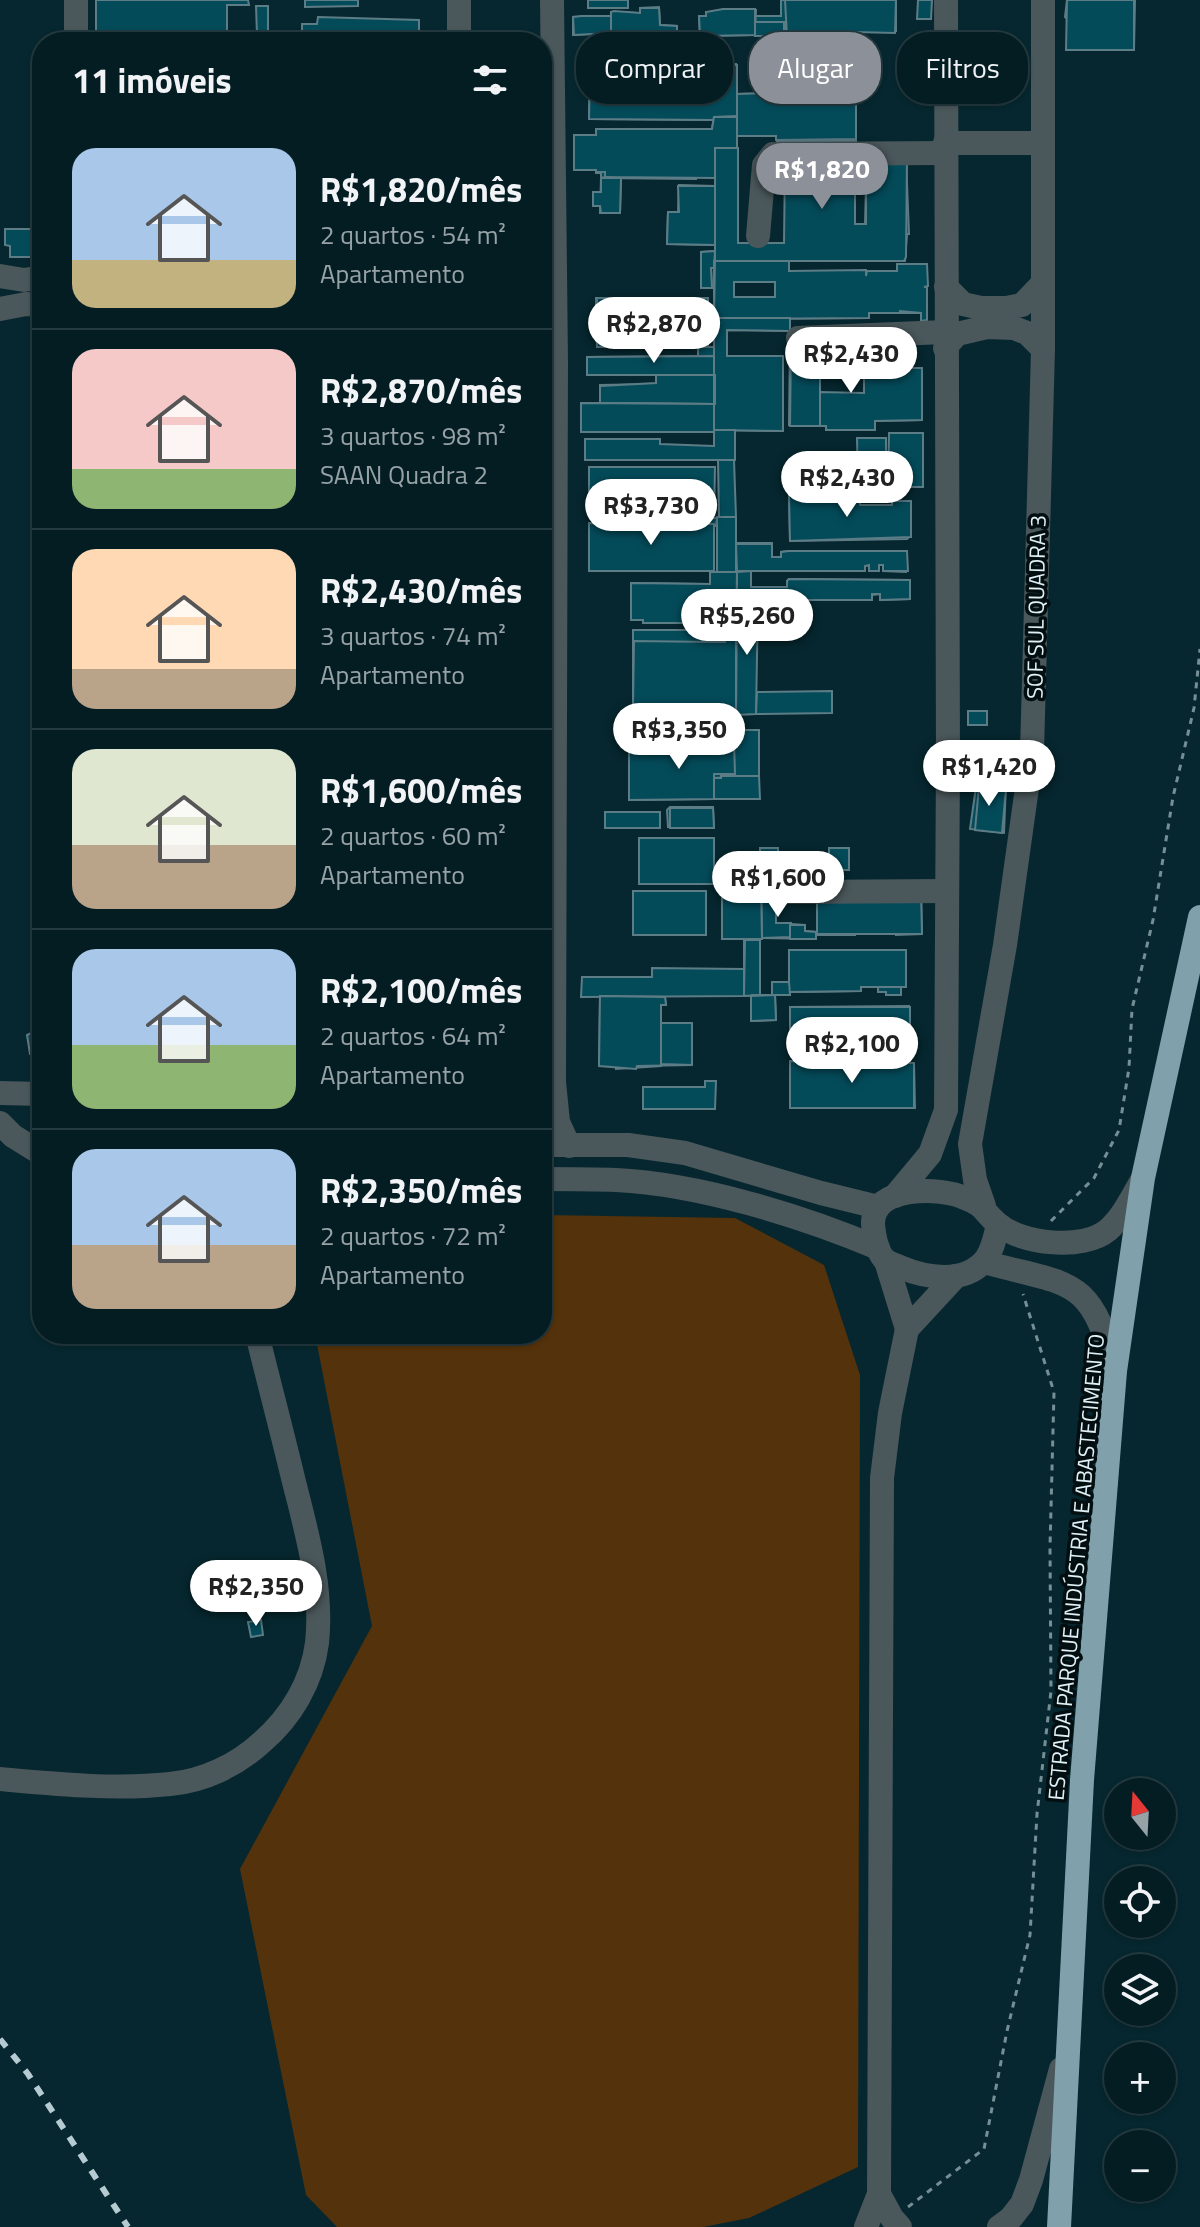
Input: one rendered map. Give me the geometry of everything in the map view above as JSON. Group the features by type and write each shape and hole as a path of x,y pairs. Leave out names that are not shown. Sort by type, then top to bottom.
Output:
{"highway":[{"name":"ESTRADA PARQUE INDÚSTRIA E ABASTECIMENTO","path":"1059,2227 1082,1780 1115,1371 1143,1178 1200,917"}],"street":[{"path":"76,0 76,32"},
{"path":"459,0 459,32"},
{"path":"552,0 552,32"},
{"path":"866,2227 879,2194 882,1478 890,1413 907,1329 873,1222 887,1201 930,1154 946,1110 946,0"},
{"name":"SOF SUL QUADRA 3","path":"991,1216 975,1180 970,1144 1005,945 1032,752 1043,349 1043,0"},
{"path":"758,236 764,165 773,154 1043,143"},
{"path":"0,276 32,279"},
{"path":"946,287 963,304 1006,308 1022,305 1043,283"},
{"path":"0,309 32,304"},
{"path":"798,338 945,340 987,327 1001,327 1027,333 1043,349"},
{"path":"948,758 964,767 995,770 1018,764 1032,752"},
{"path":"788,892 947,891"},
{"path":"0,1093 32,1094"},
{"path":"552,1100 569,1146"},
{"path":"0,1123 32,1148"},
{"path":"552,1145 628,1145 685,1153 821,1193 887,1201 917,1191 940,1191 962,1196 1033,1240 1075,1243 1106,1232 1120,1218 1143,1178"},
{"path":"552,1179 619,1180 691,1191 759,1207 844,1234 913,1273 934,1278 956,1276"},
{"path":"907,1329 956,1276 984,1262 993,1247 991,1216"},
{"path":"984,1262 1057,1280 1076,1290 1089,1301 1106,1337 1115,1371"},
{"path":"0,1779 117,1786 172,1784 206,1776 244,1758 289,1715 307,1681 317,1644 316,1589 308,1537 260,1344"},
{"path":"999,2227 1022,2204 1031,2180 1069,2040"},
{"path":"879,2194 896,2223"}],"path":[{"path":"1033,1240 1094,1178 1119,1130 1129,1068 1132,1009 1153,920 1173,797 1194,708 1200,649"},
{"path":"896,2223 984,2149 1030,1935 1037,1814 1051,1691 1054,1392 1019,1282 1020,1272"}],"shaded area":[{"path":"552,1215 735,1218 824,1265 860,1375 858,2167 749,2218 703,2227 337,2227 306,2195 240,1869 372,1626 317,1344 552,1344"}],"building":[{"path":"96,0 248,0 249,5 227,5 227,32 96,32"},
{"path":"305,0 358,0 358,6 305,7"},
{"path":"588,0 628,0 628,8 588,8"},
{"path":"781,0 896,0 896,31 786,32 784,22 784,32 755,32 755,16 781,16"},
{"path":"785,0 896,0 895,33 787,32"},
{"path":"918,0 932,0 931,19 917,19"},
{"path":"1067,0 1135,0 1134,50 1093,50 1092,36 1092,50 1067,50"},
{"path":"1067,0 1134,0 1134,50 1066,50"},
{"path":"256,6 268,6 268,32 257,32"},
{"path":"659,7 660,25 677,26 677,32 610,32 611,12 640,13 640,8"},
{"path":"640,8 659,8 660,25 677,26 677,32 576,32 573,35 573,17 611,16 614,11 640,13"},
{"path":"723,9 756,10 755,32 733,35 733,32 700,32 699,16 706,16 706,12 722,12"},
{"path":"755,9 755,32 733,35 733,32 700,32 699,16 706,16 706,12"},
{"path":"611,16 611,32 576,32 574,35 573,17"},
{"path":"318,17 419,20 419,32 302,32 302,24 317,24"},
{"path":"755,22 784,22 784,32 755,32"},
{"path":"733,64 736,64 736,116 714,117 714,120 589,119 589,104 733,104"},
{"path":"733,65 737,65 737,117 714,117 714,120 589,119 589,104 733,104"},
{"path":"736,94 749,94 749,104 856,104 856,139 776,140 776,136 737,136"},
{"path":"737,94 749,94 749,104 856,104 856,141 777,141 777,136 737,136"},
{"path":"736,116 737,148 715,148 715,172 696,172 696,179 601,178 601,173 596,173 596,170 574,170 574,135 596,135 596,129 712,129 714,117"},
{"path":"714,117 737,117 737,148 715,148 715,178 605,177 605,172 574,170 574,135 596,135 596,129 712,129"},
{"path":"715,148 738,148 737,243 785,243 785,160 906,158 909,234 905,261 715,261","holes":["866,185 865,225 855,225 855,187"]},
{"path":"715,148 738,148 738,243 784,243 785,161 907,158 904,261 715,261","holes":["866,185 866,224 855,224 855,187"]},
{"path":"601,178 621,178 620,213 600,213"},
{"path":"601,178 621,178 620,213 601,213 600,206 593,206 593,192 601,192"},
{"path":"679,185 715,186 715,245 667,244 668,212 678,213"},
{"path":"678,186 715,186 715,245 667,244 668,212 679,212"},
{"path":"5,229 32,229 31,257 10,257 10,246 5,245"},
{"path":"715,251 714,268 711,268 712,288 701,288 701,252"},
{"path":"715,251 714,268 711,268 712,288 701,288 701,252"},
{"path":"714,261 789,261 789,271 897,271 897,264 927,264 927,308 922,308 922,313 868,313 868,318 714,319","holes":["734,282 775,282 775,297 734,297"]},
{"path":"715,261 789,261 789,271 866,270 866,276 867,271 897,271 897,264 927,264 928,286 924,287 927,287 927,320 921,321 921,313 900,311 869,313 869,318 714,319","holes":["734,282 775,282 775,297 734,297"]},
{"path":"596,298 708,298 708,347 597,347"},
{"path":"597,298 708,298 708,347 597,347"},
{"path":"714,318 790,318 790,331 727,330 727,356 783,356 783,431 714,430"},
{"path":"714,318 790,318 790,331 727,330 727,356 783,356 783,431 714,430"},
{"path":"790,343 820,344 820,393 864,393 864,373 886,373 884,363 922,368 922,420 875,421 875,430 826,430 826,426 789,425"},
{"path":"791,344 820,344 820,426 790,426"},
{"path":"698,347 714,347 714,375 587,375 587,357 698,356"},
{"path":"714,356 714,375 587,375 587,357"},
{"path":"884,363 922,368 922,420 875,421 875,430 826,430 826,426 820,426 820,392 864,393 864,373 886,373"},
{"path":"656,375 715,375 715,404 600,403 600,385 656,384"},
{"path":"656,375 714,375 714,404 600,403 600,386 656,383"},
{"path":"581,403 714,404 714,432 581,432"},
{"path":"581,403 714,404 714,432 581,432"},
{"path":"714,430 735,430 735,460 585,460 585,439 660,439 660,444 714,446"},
{"path":"889,433 923,433 923,487 888,487"},
{"path":"857,438 886,438 886,487 858,486"},
{"path":"718,460 734,460 736,517 719,517"},
{"path":"589,467 715,467 714,515 589,515"},
{"path":"789,487 855,487 855,495 860,495 860,505 892,505 892,501 910,501 911,535 907,539 790,541"},
{"path":"860,495 860,505 892,505 892,501 911,501 911,537 790,541 789,496"},
{"path":"717,517 736,517 736,572 717,572"},
{"path":"681,518 717,518 714,526 714,571 589,571 589,523 681,523"},
{"path":"589,523 714,524 714,571 589,571"},
{"path":"736,543 772,543 772,557 781,557 781,552 789,551 907,551 906,572 883,571 883,565 879,565 879,571 869,571 869,565 865,566 865,571 736,571"},
{"path":"736,544 772,544 772,557 781,557 781,552 789,551 907,551 908,571 883,571 883,565 879,565 879,571 869,571 869,565 865,566 865,571 737,571"},
{"path":"736,571 751,571 751,587 787,587 789,579 910,580 910,599 880,600 881,594 872,595 871,600 736,600"},
{"path":"751,571 751,587 787,587 789,579 910,580 910,599 880,600 880,594 872,594 872,600 737,600 737,572"},
{"path":"710,572 736,572 736,629 711,630 711,625 700,623 644,623 644,620 631,620 631,583 710,584"},
{"path":"710,572 737,572 736,629 710,630 710,624 631,620 631,583 710,584"},
{"path":"737,600 758,600 756,714 736,715"},
{"path":"725,629 736,629 736,715 713,715 713,706 633,706 633,630 716,630 716,642 725,642"},
{"path":"725,629 736,629 736,715 713,714 713,706 633,706 634,641 715,642 716,630 716,642 725,642"},
{"path":"832,691 832,713 756,714 757,692"},
{"path":"968,711 987,711 987,725 968,725"},
{"path":"734,730 758,730 759,757 734,757"},
{"path":"735,730 759,730 759,776 714,778 714,799 629,800 630,749 674,749 673,742 734,742"},
{"path":"673,742 734,742 735,774 714,774 714,799 629,800 629,749 673,749"},
{"path":"759,776 760,799 714,799 714,778"},
{"path":"980,782 1006,783 1004,833 970,829 976,787"},
{"path":"979,787 1006,789 1002,833 975,830"},
{"path":"670,807 713,807 714,828 668,827 667,810"},
{"path":"670,808 713,808 714,828 670,828"},
{"path":"605,812 660,812 660,828 605,828"},
{"path":"639,838 714,838 714,884 639,884"},
{"path":"760,848 778,848 779,883 761,883"},
{"path":"760,848 778,848 778,883 761,883"},
{"path":"829,848 849,848 849,870 829,870"},
{"path":"723,864 761,864 761,883 724,884"},
{"path":"723,864 761,864 761,883 724,884"},
{"path":"761,883 776,883 776,923 805,925 805,931 816,932 816,939 762,938"},
{"path":"761,883 776,883 776,923 791,923 790,937 762,938"},
{"path":"761,883 762,939 722,939 722,884"},
{"path":"633,891 706,891 706,935 633,935"},
{"path":"921,891 922,934 896,935 896,922 891,922 889,914 889,934 861,934 861,918 855,918 855,935 817,935 818,892"},
{"path":"921,892 922,934 817,934 817,893"},
{"path":"790,925 805,925 805,931 816,932 816,939 790,939"},
{"path":"744,939 760,940 760,995 744,996"},
{"path":"745,940 760,940 760,995 744,996"},
{"path":"789,950 906,950 906,987 901,987 901,995 886,995 886,992 878,992 878,987 861,987 861,991 772,995 772,982 789,982"},
{"path":"789,950 906,950 906,987 789,992"},
{"path":"652,968 744,969 744,996 581,997 582,977 652,977"},
{"path":"772,982 789,982 790,995 772,995"},
{"path":"752,995 775,995 776,1020 752,1021"},
{"path":"775,995 776,1020 751,1021 751,996"},
{"path":"600,996 665,997 666,1005 661,1005 661,1066 616,1069 616,1065 599,1066"},
{"path":"600,996 665,997 666,1005 661,1005 661,1023 692,1023 692,1065 637,1066 636,1069 599,1066"},
{"path":"909,1006 909,1052 807,1049 807,1052 790,1052 790,1007"},
{"path":"790,1007 910,1007 910,1052 884,1052 884,1048 790,1052"},
{"path":"661,1023 692,1023 692,1065 661,1064"},
{"path":"32,1032 32,1054 30,1054 27,1035"},
{"path":"886,1060 886,1063 914,1063 915,1108 790,1108 790,1061"},
{"path":"790,1061 914,1063 914,1108 790,1108"},
{"path":"705,1081 716,1081 715,1109 643,1109 643,1087 705,1087"},
{"path":"261,1620 263,1635 251,1637 248,1622"}],"railway":[{"path":"0,2039 28,2074 128,2227"}]}
